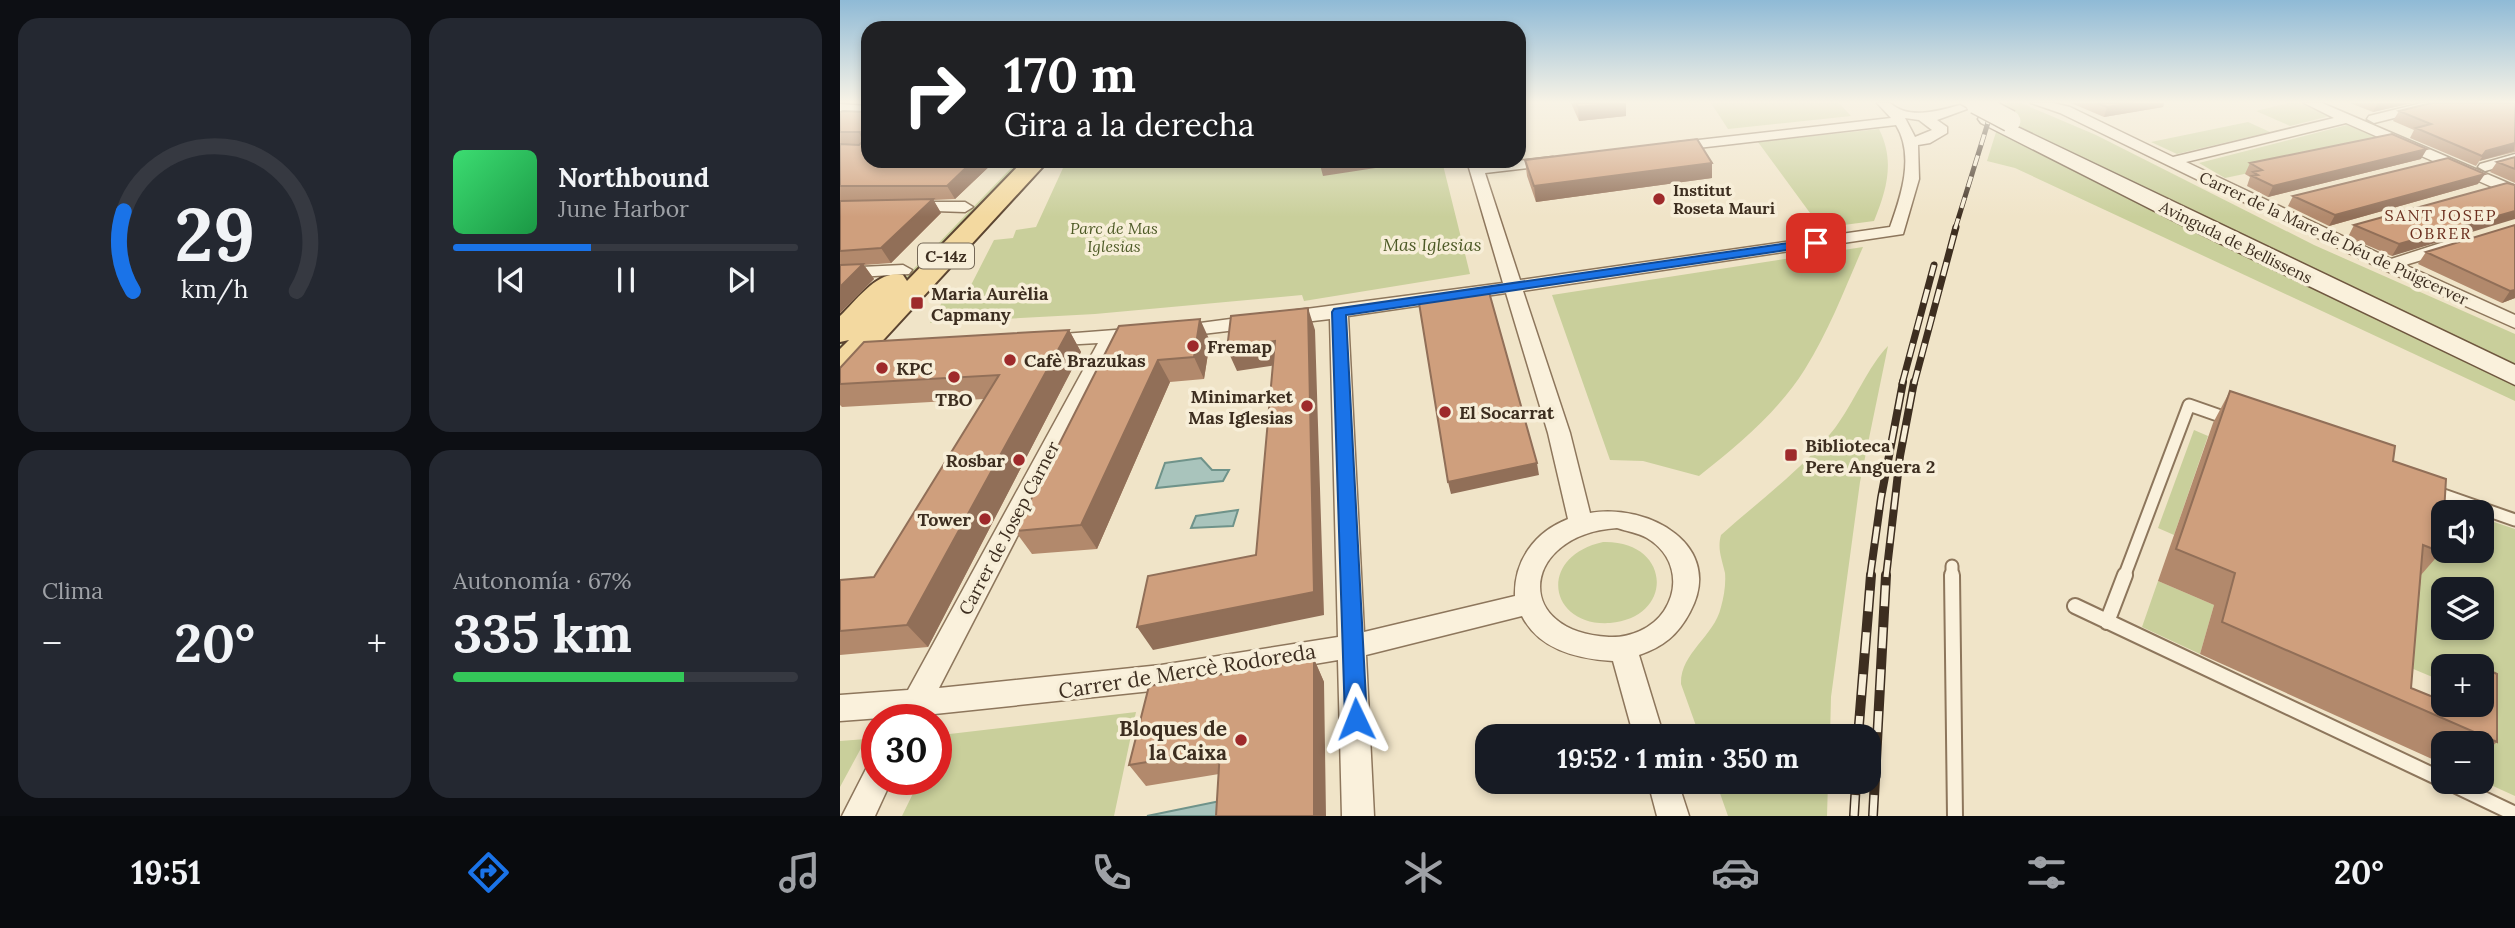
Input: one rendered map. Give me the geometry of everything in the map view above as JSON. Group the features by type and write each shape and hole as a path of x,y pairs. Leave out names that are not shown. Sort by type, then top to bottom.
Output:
{"main road":[{"name":"Avinguda de Bellissens","path":"2040,141 2515,376"},
{"name":"Avinguda de Bellissens","path":"2042,141 2515,362"},
{"name":"C-14z","path":"846,351 899,274 1003,168"},
{"name":"C-14z","path":"846,351 1029,168"}],"street":[{"path":"1662,148 1744,141"},
{"path":"1031,341 1225,327 1897,231 1909,197 1914,159 1906,141"},
{"name":"Carrer de la Mare de Déu de Puigcerver","path":"2131,141 2388,265 2515,322"},
{"path":"2173,161 2256,141"},
{"path":"2398,141 2510,186"},
{"path":"2425,141 2485,167 2510,186"},
{"path":"2485,167 2515,158"},
{"path":"1526,162 1570,159"},
{"path":"2421,166 2443,161"},
{"path":"1476,168 1559,433 1581,524"},
{"path":"2478,192 2510,186"},
{"path":"2263,205 2288,199"},
{"path":"892,208 965,207"},
{"path":"2325,235 2348,229"},
{"path":"2388,265 2465,242"},
{"path":"840,273 899,274"},
{"path":"840,281 899,274"},
{"path":"1339,312 1354,646 1358,816"},
{"name":"Carrer de Josep Carner","path":"916,704 1111,337"},
{"path":"846,351 889,349"},
{"path":"1617,519 1643,524 1667,538 1684,560 1688,589 1675,618 1663,630 1645,641 1623,648 1591,649 1567,643 1549,632 1537,620 1529,603 1528,575 1533,562 1550,542 1581,524 1617,519"},
{"name":"Carrer de Mercè Rodoreda","path":"952,705 1160,679 1354,646 1529,603"},
{"path":"1623,648 1645,724"},
{"name":"Carrer de Mercè Rodoreda","path":"840,708 861,709"},
{"path":"1667,794 1673,816"},
{"path":"858,816 869,795"}],"lane":[{"path":"2107,622 2189,405 2241,424"},
{"path":"2424,488 2515,520"},
{"path":"1952,566 1955,816"},
{"path":"2075,606 2431,774"},
{"path":"2473,794 2515,814"}],"green space":[{"path":"1884,141 1888,164 1886,186 1874,221 1821,228 1758,142"},
{"path":"1993,141 2108,141 2314,245 2515,334 2515,401 2015,168 1987,161"},
{"path":"2155,141 2232,141 2177,154 2151,142"},
{"path":"2284,141 2391,143 2225,178 2199,163"},
{"path":"1011,168 1023,168 840,357 840,345"},
{"name":"Parc de Mas Iglesias","path":"1063,168 1444,168 1470,274 1304,301 1302,295 1095,314 930,323 948,292 969,289 994,240 1013,238 1016,230 1036,227"},
{"path":"1863,247 1829,325 1805,369 1783,400 1728,452 1699,476 1643,461 1610,460 1552,295"},
{"path":"1888,346 1860,482 1831,697 1830,724 1695,724 1681,684 1682,673 1691,654 1712,627 1721,607 1725,573 1720,549 1721,535 1795,471 1822,443 1842,418"},
{"path":"2194,430 2208,436 2174,535 2158,528"},
{"path":"2371,479 2431,500 2431,563 2494,563 2494,522 2515,529 2515,796 2494,786 2494,731 2482,731 2482,717 2494,717 2494,654 2431,654 2431,676 2387,658"},
{"path":"1603,542 1626,545 1642,553 1653,565 1657,580 1655,595 1646,608 1631,618 1610,623 1589,621 1574,614 1563,603 1558,590 1560,575 1567,562 1582,550"},
{"path":"2158,581 2214,605 2200,654 2142,627"},
{"path":"1136,712 1114,816 902,816 912,795 952,795 952,734"},
{"path":"861,739 861,748 840,787 840,741"},
{"path":"1720,794 1828,794 1827,816 1728,816"}],"water":[{"path":"1201,458 1212,470 1229,470 1223,481 1156,488 1165,463"},
{"path":"1238,510 1233,526 1191,528 1196,516"},
{"path":"1225,800 1224,816 1147,816"}],"building":[{"path":"1698,141 1712,163 1534,186 1526,160"},
{"path":"2357,141 2409,141 2427,149 2273,186 2252,176 2258,175 2253,172 2262,170 2250,163"},
{"path":"2447,141 2515,141 2486,151 2482,156"},
{"path":"861,143 861,168 966,168 947,186 840,186 840,144"},
{"path":"2515,157 2515,169 2497,162"},
{"path":"2448,158 2485,174 2335,215 2293,196"},
{"path":"2507,183 2515,185 2515,211 2399,244 2354,225"},
{"path":"933,199 881,248 840,251 840,201"},
{"path":"2515,225 2515,290 2510,291 2426,252"},
{"path":"863,264 840,287 840,265"},
{"path":"1489,292 1537,463 1448,482 1419,303"},
{"path":"1308,308 1314,592 1137,627 1148,576 1256,555 1275,341 1227,349 1231,316"},
{"path":"1200,319 1194,357 1158,360 1081,525 1015,531 1119,326"},
{"path":"1069,330 907,625 840,631 840,580 874,577 999,375 840,384 840,368 864,342"},
{"path":"2230,391 2395,446 2393,461 2446,479 2445,500 2431,500 2431,548 2423,545 2411,688 2431,696 2431,713 2222,622 2235,573 2176,549"},
{"name":"Bloques de la Caixa","path":"1314,659 1314,816 1216,816 1220,750 1129,765 1149,686"},
{"path":"2494,673 2497,674 2497,742 2494,741 2494,731 2472,731 2440,717 2494,717"}],"railway":[{"path":"1955,229 1982,141"},
{"path":"1914,384 1956,227"},
{"path":"1902,384 1934,265"},
{"path":"1870,577 1881,498 1903,382"},
{"path":"1886,577 1900,456 1914,382"},
{"path":"1859,724 1871,575"},
{"path":"1873,816 1886,575"},
{"path":"1854,816 1855,794"}],"place":[{"name":"Institut Roseta Mauri","path":"1659,199"},
{"name":"Maria Aurèlia Capmany","path":"917,303"},
{"name":"Fremap","path":"1193,346"},
{"name":"Cafè Brazukas","path":"1010,360"},
{"name":"KPC","path":"882,368"},
{"name":"TBO","path":"954,377"},
{"name":"Minimarket Mas Iglesias","path":"1307,406"},
{"name":"El Socarrat","path":"1445,412"},
{"name":"Biblioteca Pere Anguera 2","path":"1791,455"},
{"name":"Rosbar","path":"1019,460"},
{"name":"Tower","path":"985,519"},
{"name":"Bloques de la Caixa","path":"1241,740"}],"district":[{"name":"SANT JOSEP OBRER","path":"2441,224"}],"route":[{"path":"1356,719 1339,312 1816,243"}],"park label":[{"name":"Mas Iglesias","path":"1432,244"}]}
